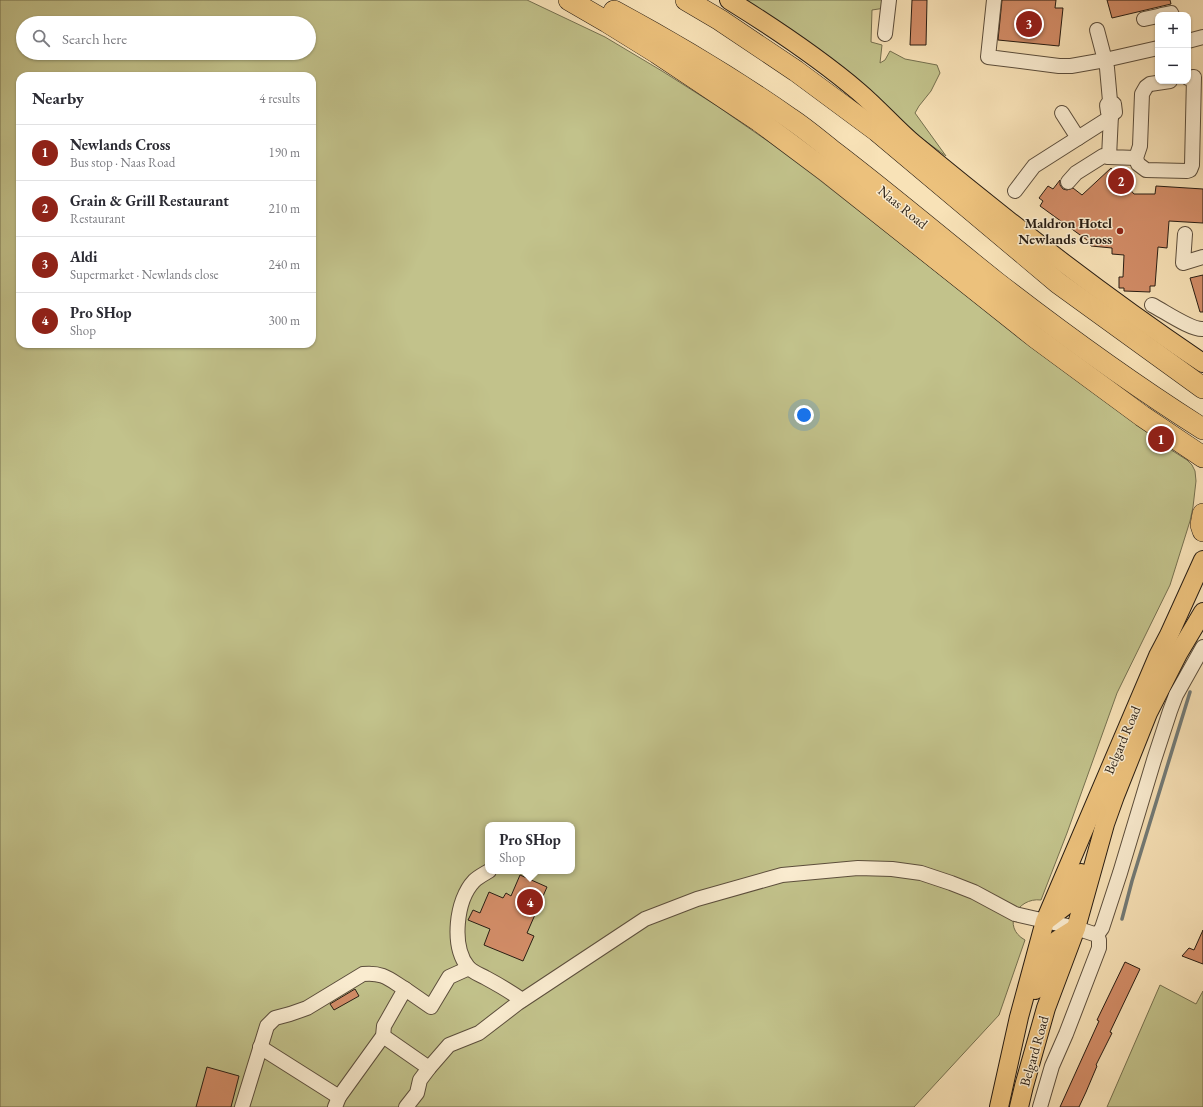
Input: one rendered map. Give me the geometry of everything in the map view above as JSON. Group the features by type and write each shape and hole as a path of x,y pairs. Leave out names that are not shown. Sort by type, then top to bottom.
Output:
{"highway":[{"path":"569,0 657,53 759,121 826,171 1036,338 1142,416 1203,456"},
{"name":"Naas Road","path":"594,0 664,38 729,78 791,119 854,167 996,282 1049,322 1154,398 1203,429"},
{"path":"686,0 720,20 796,71 878,131 1058,283 1203,388"},
{"path":"710,0 798,55 850,93 913,143"},
{"path":"1203,514 1201,525 1203,531"}],"main road":[{"path":"729,0 771,26 817,59 860,93 913,143 1004,217 1144,323 1203,363"},
{"name":"Belgard Road","path":"999,1107 1019,1017 1045,921 1158,656 1203,560"},
{"path":"1169,635 1203,585"},
{"name":"Belgard Road","path":"1019,1107 1046,1008 1076,928 1105,824 1115,796 1148,713 1178,654 1203,612"},
{"name":"Belgard Road","path":"1045,921 1069,902 1094,838 1105,824"},
{"name":"Belgard Road","path":"1019,1017 1040,980 1057,940 1076,928"}],"street":[{"path":"885,34 889,0"},
{"path":"994,0 988,57 1059,66 1071,66 1155,49"},
{"path":"1144,19 1155,17"},
{"path":"1014,191 1034,166 1115,112 1114,104 1110,101 1107,68 1097,30"},
{"path":"1191,40 1203,37"},
{"path":"1155,83 1150,84 1146,87 1142,94 1140,146 1136,158 1138,164 1146,170 1187,171 1190,170 1192,165 1195,76"},
{"path":"1062,113 1078,138"},
{"path":"1109,157 1111,116"},
{"path":"1068,182 1076,173 1103,156 1136,158"},
{"path":"1185,234 1184,263 1203,257"},
{"path":"1152,305 1197,328 1179,347"},
{"name":"Belgard Road","path":"1040,1107 1052,1066 1099,948 1099,940 1097,935 1102,928 1120,874 1170,711 1176,695 1203,648"},
{"path":"406,1107 416,1092 420,1080 449,1044 478,1033 522,1000 645,919 697,899 782,875 858,868 892,869 921,873 974,892 1015,914 1076,928 1097,935"},
{"path":"485,874 474,881 466,893 460,907 458,925 459,943 462,957 468,968 522,1000"},
{"path":"242,1107 267,1026 275,1018 307,1008 363,974 373,973 383,975 431,1007 449,977 468,968"},
{"path":"260,1047 337,1102 383,1036 384,1026 405,989"},
{"path":"383,1036 429,1068"}],"green space":[{"path":"0,0 527,0 605,37 717,106 769,142 1038,352 1143,426 1157,441 1187,460 1192,465 1195,471 1196,481 1193,507 1170,585 1117,693 1067,833 1041,900 1032,900 1025,903 1015,914 1013,921 1014,928 1025,940 999,1015 914,1107 0,1107"},
{"path":"731,0 885,0 885,8 872,10 871,42 882,45 880,63 885,60 890,51 905,59 937,65 940,73 931,91 915,113 946,156"},
{"path":"1160,985 1196,1004 1203,991 1203,1107 1107,1107"}],"building":[{"path":"912,0 927,0 926,45 910,45"},
{"path":"1002,0 1056,0 1055,8 1063,8 1059,46 998,40"},
{"path":"1107,0 1170,0 1171,4 1112,18"},
{"name":"Maldron Hotel Newlands Cross","path":"1111,168 1134,194 1155,194 1156,186 1203,189 1203,223 1169,221 1167,248 1158,247 1155,286 1150,286 1150,292 1124,291 1124,288 1119,288 1119,277 1123,277 1124,255 1112,254 1112,248 1091,246 1087,240 1040,206 1043,201 1039,198 1048,186 1053,189 1060,180 1060,185 1063,189 1067,190 1073,188 1082,195"},
{"path":"1203,275 1203,312 1200,312 1190,278"},
{"path":"520,875 547,887 527,933 534,936 523,961 484,945 490,929 468,920 473,910 480,913 489,892 503,898 506,893 511,896"},
{"path":"1203,930 1203,964 1182,956 1189,948 1194,950"},
{"path":"1125,962 1140,969 1110,1032 1112,1033 1096,1065 1097,1066 1086,1092 1079,1107 1060,1107 1099,1021 1097,1020"},
{"path":"355,989 359,996 334,1010 330,1004"},
{"path":"207,1067 239,1076 231,1107 196,1107"}],"waterway":[{"path":"1122,919 1132,881 1190,692"}],"place":[{"name":"Aldi","path":"1029,24"},
{"name":"Grain & Grill Restaurant","path":"1121,181"},
{"name":"Maldron Hotel Newlands Cross","path":"1120,231"},
{"name":"Newlands Cross","path":"1161,439"},
{"name":"Pro SHop","path":"530,902"}]}
